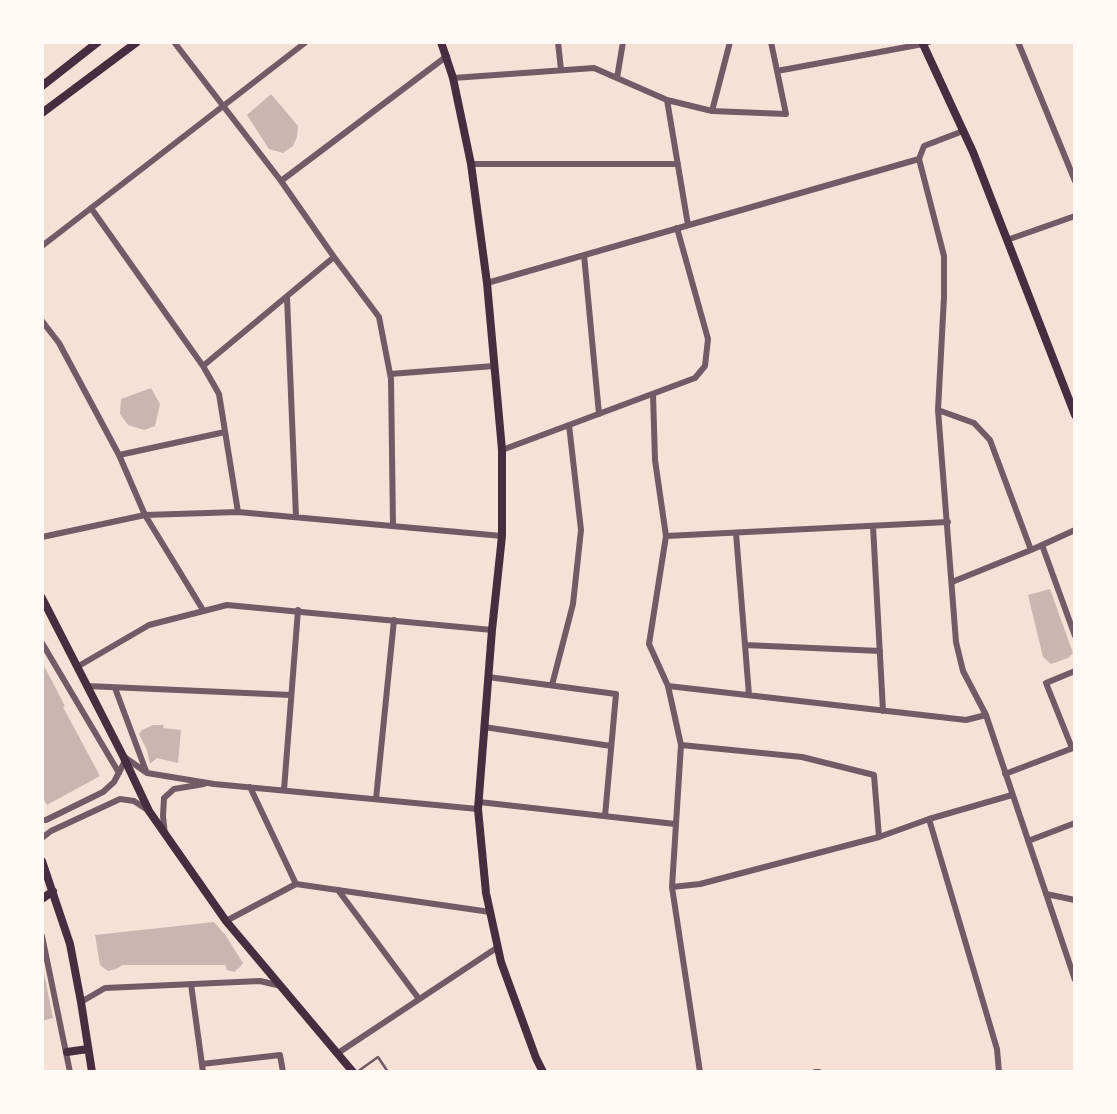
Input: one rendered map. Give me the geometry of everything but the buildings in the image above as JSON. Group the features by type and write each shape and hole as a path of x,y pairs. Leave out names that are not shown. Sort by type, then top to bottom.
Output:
{"main road":[{"path":"42,86 98,42"},
{"path":"42,113 137,42"},
{"path":"441,42 453,78 471,164 487,282 502,450 502,537 478,805 486,894 501,962 543,1072"},
{"path":"925,43 973,152 1074,411"},
{"path":"42,597 149,811 166,837 226,921 355,1072"},
{"path":"42,861 70,944 92,1072"},
{"path":"42,899 53,891"},
{"path":"67,1052 88,1049"}],"street":[{"path":"174,42 281,181 379,317 390,374 393,526"},
{"path":"42,246 306,42"},
{"path":"558,42 561,70"},
{"path":"617,78 623,42"},
{"path":"712,111 730,42"},
{"path":"453,78 594,68 667,100 712,111 786,114 771,42"},
{"path":"1018,42 1075,181"},
{"path":"777,71 925,43"},
{"path":"281,181 447,56"},
{"path":"667,100 688,225"},
{"path":"963,131 925,146 919,159 944,257 938,410 956,642 963,671 986,715 1075,980"},
{"path":"487,282 919,159"},
{"path":"471,164 678,164"},
{"path":"91,208 204,366 219,394 238,512"},
{"path":"1007,240 1075,216"},
{"path":"502,450 695,378 705,366 708,339 677,228"},
{"path":"584,255 599,414"},
{"path":"204,366 334,257"},
{"path":"287,297 296,517"},
{"path":"42,321 59,343 120,455 145,515 203,610"},
{"path":"390,374 494,366"},
{"path":"653,394 655,460 666,536 649,644 668,686 681,745 672,887 700,1072"},
{"path":"938,410 974,423 990,440 1031,551"},
{"path":"552,685 573,604 581,530 569,425"},
{"path":"120,455 225,432"},
{"path":"42,537 145,515 238,512 502,537"},
{"path":"666,536 948,522"},
{"path":"873,526 883,711"},
{"path":"952,582 1031,551 1075,530"},
{"path":"736,533 749,695"},
{"path":"1042,545 1075,636"},
{"path":"77,667 149,625 228,605 492,629"},
{"path":"284,790 298,610"},
{"path":"376,799 394,620"},
{"path":"42,643 119,773"},
{"path":"745,645 880,651"},
{"path":"1005,774 1074,747 1046,683 1075,671"},
{"path":"488,677 617,694 605,816"},
{"path":"668,686 965,720 986,715"},
{"path":"87,687 291,695"},
{"path":"115,688 147,773"},
{"path":"484,727 611,747"},
{"path":"681,745 802,757 874,775 879,837"},
{"path":"42,820 103,792 114,782 124,759 147,773 214,784 675,824"},
{"path":"166,837 164,797 174,789 214,784"},
{"path":"250,787 296,884"},
{"path":"672,887 700,884 879,837 929,819 1012,795"},
{"path":"42,838 51,831 120,799 134,801 149,811"},
{"path":"929,819 997,1049 999,1072"},
{"path":"1028,841 1075,823"},
{"path":"226,921 296,884 490,912"},
{"path":"338,890 419,999"},
{"path":"1046,894 1075,900"},
{"path":"42,936 71,1072"},
{"path":"338,1053 498,947"},
{"path":"81,1002 105,988 260,981 281,986"},
{"path":"191,984 202,1068 280,1055 282,1072"}],"lane":[{"path":"355,1072 378,1056 388,1072"}]}
